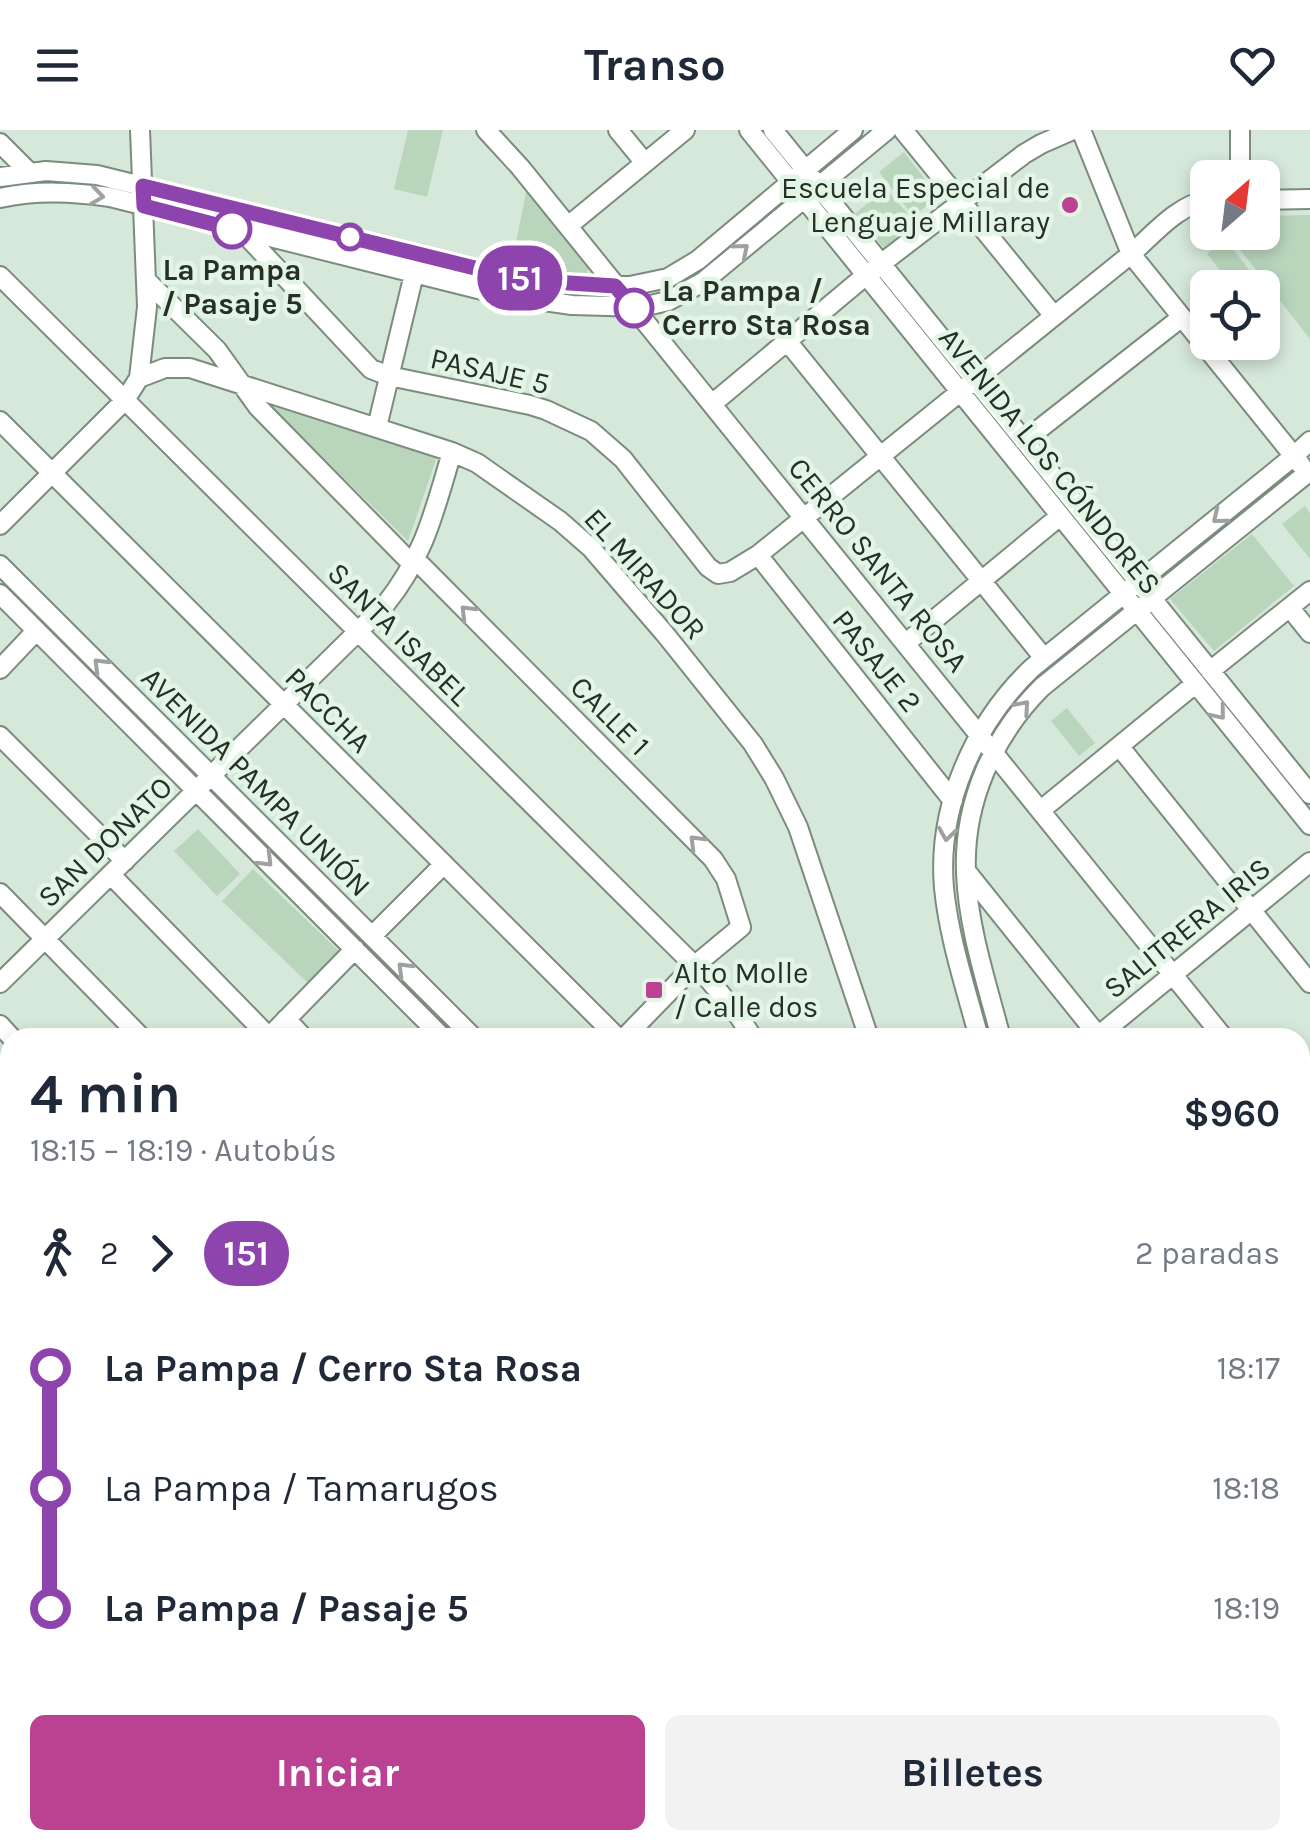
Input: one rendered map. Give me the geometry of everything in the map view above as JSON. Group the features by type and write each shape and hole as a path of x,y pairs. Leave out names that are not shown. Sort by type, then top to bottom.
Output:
{"street":[{"name":"CERRO SANTA ROSA","path":"486,130 568,226 1216,1028"},
{"path":"618,130 645,163"},
{"path":"568,226 685,130"},
{"name":"AVENIDA LOS CÓNDORES","path":"749,130 797,176 818,186 881,264 1060,516 1310,826"},
{"name":"AVENIDA LOS CÓNDORES","path":"774,130 797,176 803,199 865,276 968,387 1024,440 1310,794"},
{"path":"0,177 29,172 79,172 495,273 615,286 644,284 682,271 853,130"},
{"path":"0,198 63,192 110,198 525,299 572,306 634,308 668,301 703,282 887,130"},
{"path":"903,130 1054,316"},
{"path":"712,404 865,276 962,202 1032,149 1072,130"},
{"path":"998,1028 974,930 966,870 972,812 993,751 1010,723 1042,687 1309,473 1131,254 1081,130"},
{"path":"1240,130 1240,160"},
{"path":"0,524 125,400 139,378 146,332 147,281 137,134"},
{"path":"0,143 29,172"},
{"path":"1280,200 1310,200"},
{"path":"758,555 1190,206"},
{"name":"PASAJE 5","path":"242,231 371,369 530,405 591,431 623,459 708,567 718,574 730,572 758,555"},
{"path":"377,427 414,274"},
{"name":"SANTA ISABEL","path":"0,276 694,966 746,1028"},
{"name":"CALLE 1","path":"147,281 217,350 258,406 713,859 724,874 741,927 694,966"},
{"path":"1024,440 1182,317"},
{"path":"787,341 1044,658"},
{"name":"EL MIRADOR","path":"139,378 182,366 452,452 477,462 560,520 592,548 753,744 774,778 798,827 866,1028"},
{"name":"PACCHA","path":"0,421 611,1028"},
{"path":"976,1028 950,926 943,871 953,800 980,735 1012,689 1044,658 1310,441"},
{"name":"SAN DONATO","path":"0,983 385,606 415,562 452,452"},
{"path":"906,643 1060,516"},
{"name":"PASAJE 2","path":"758,555 953,800"},
{"name":"AVENIDA PAMPA UNIÓN","path":"0,566 464,1028"},
{"path":"1210,671 1310,592"},
{"name":"AVENIDA PAMPA UNIÓN","path":"0,594 433,1028"},
{"path":"1290,608 1310,633"},
{"path":"0,669 36,630"},
{"path":"1041,810 1195,684"},
{"path":"0,736 125,861"},
{"path":"1119,746 1310,984"},
{"name":"SALITRERA IRIS","path":"1110,1028 1310,862"},
{"path":"372,936 444,864"},
{"path":"966,870 1092,1028"},
{"path":"110,875 259,1028"},
{"path":"0,893 132,1028"},
{"path":"278,1028 355,949"},
{"path":"631,1028 694,966"},
{"path":"286,1020 294,1028"}],"green space":[{"path":"408,130 443,130 427,197 394,189"},
{"path":"904,152 939,197 913,216 879,172"},
{"path":"885,188 915,222 885,249 855,214"},
{"path":"526,192 590,267 586,274 512,263"},
{"path":"1310,215 1310,339 1280,301 1280,270 1256,270 1240,250 1280,250 1280,216"},
{"path":"1212,250 1234,250 1249,270 1220,270 1207,254"},
{"path":"265,401 438,454 408,541"},
{"path":"1305,506 1310,513 1310,559 1282,524"},
{"path":"1252,534 1294,586 1214,651 1170,599"},
{"path":"1067,708 1095,743 1079,756 1051,721"},
{"path":"198,829 240,874 217,896 174,851"},
{"path":"253,869 339,951 308,983 222,901"}],"bus line":[{"name":"151","path":"232,229 144,206 143,186 495,273 615,286 634,308"}],"place":[{"name":"Escuela Especial de Lenguaje Millaray","path":"1070,205"},
{"name":"La Pampa / Pasaje 5","path":"232,229"},
{"name":"La Pampa / Cerro Sta Rosa","path":"634,308"},
{"name":"Alto Molle / Calle dos","path":"654,990"}]}
